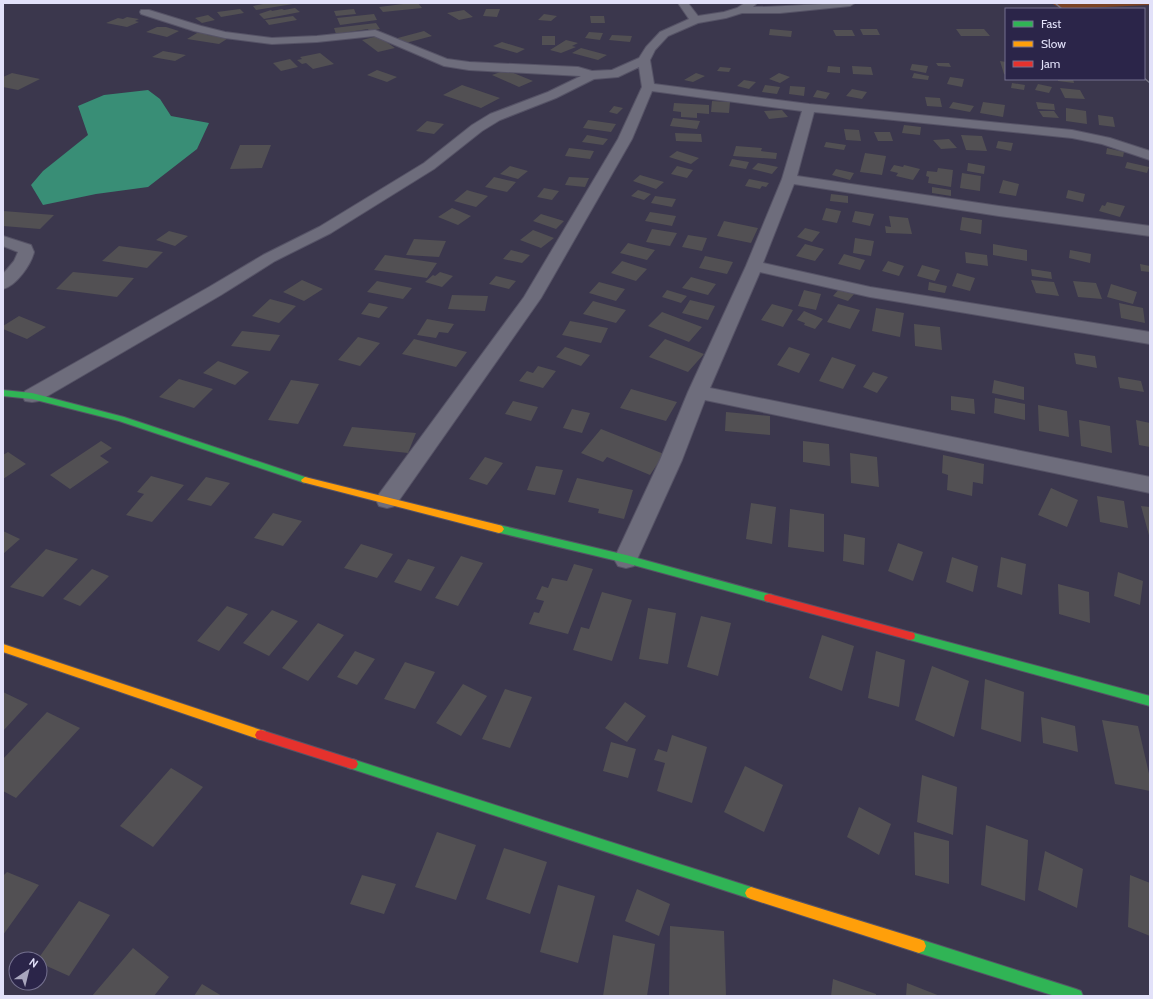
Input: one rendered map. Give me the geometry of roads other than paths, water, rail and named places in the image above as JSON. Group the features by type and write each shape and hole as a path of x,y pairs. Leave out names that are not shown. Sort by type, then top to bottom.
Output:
{"street":[{"path":"683,3 695,20"},
{"path":"145,12 198,30 225,35 283,41 375,33 444,62 469,66 564,70 592,74 614,74 644,60 658,39 695,20 726,15 747,7 780,10 850,3"},
{"path":"387,500 532,298 625,138 648,88 644,60"},
{"path":"32,396 215,291 269,258 325,230 429,166 477,128 495,117 552,95 592,74"},
{"path":"648,88 809,108 1072,134 1149,153"},
{"path":"626,559 671,460 698,392 754,266 789,179 809,108"},
{"path":"789,179 1000,211 1150,231"},
{"path":"3,241 25,248 27,251 26,258 3,284"},
{"path":"754,266 870,292 1150,338"},
{"path":"698,392 1150,485"},
{"path":"3,393 32,396 121,419 313,483 387,500 521,535 626,559 1150,701"},
{"path":"3,648 212,719 584,840 1076,996"}],"railway":[{"path":"1055,3 1061,8"},
{"path":"1145,79 1150,83"}]}
